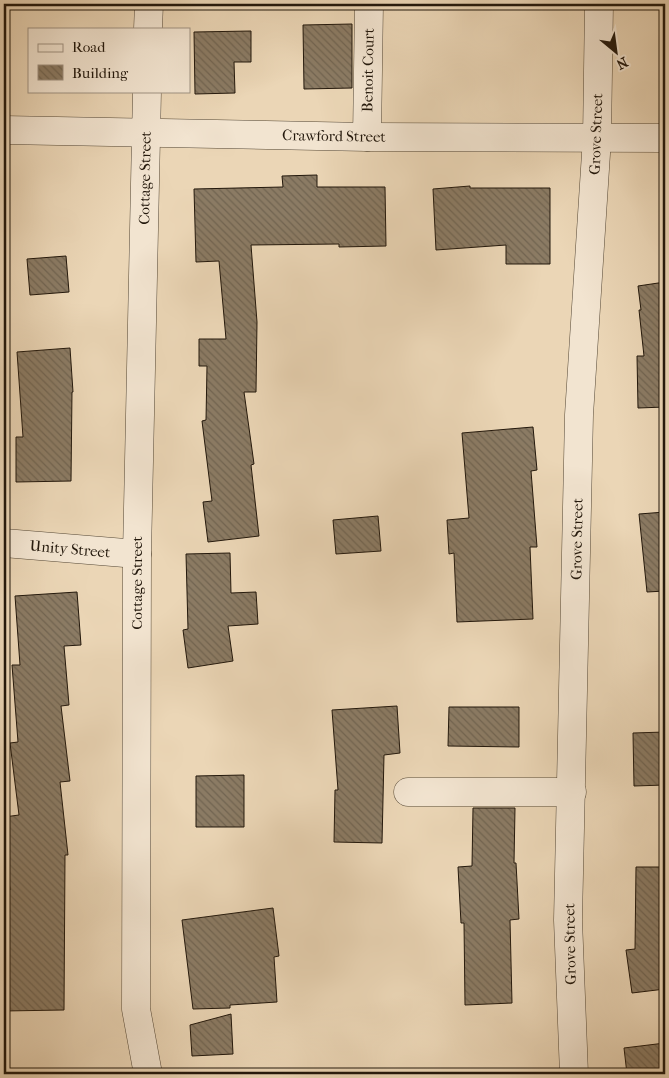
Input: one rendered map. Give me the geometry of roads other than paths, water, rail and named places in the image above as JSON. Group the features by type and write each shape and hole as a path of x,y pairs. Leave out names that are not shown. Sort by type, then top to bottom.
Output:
{"street":[{"path":"148,28 149,4"},
{"name":"Benoit Court","path":"367,137 369,4"},
{"name":"Grove Street","path":"574,1074 568,920 579,415 597,138 599,4"},
{"name":"Cottage Street","path":"147,92 137,554 136,1010 148,1074"},
{"name":"Crawford Street","path":"4,130 367,137 665,138"},
{"name":"Unity Street","path":"4,543 137,554"},
{"path":"408,792 572,792"}]}
